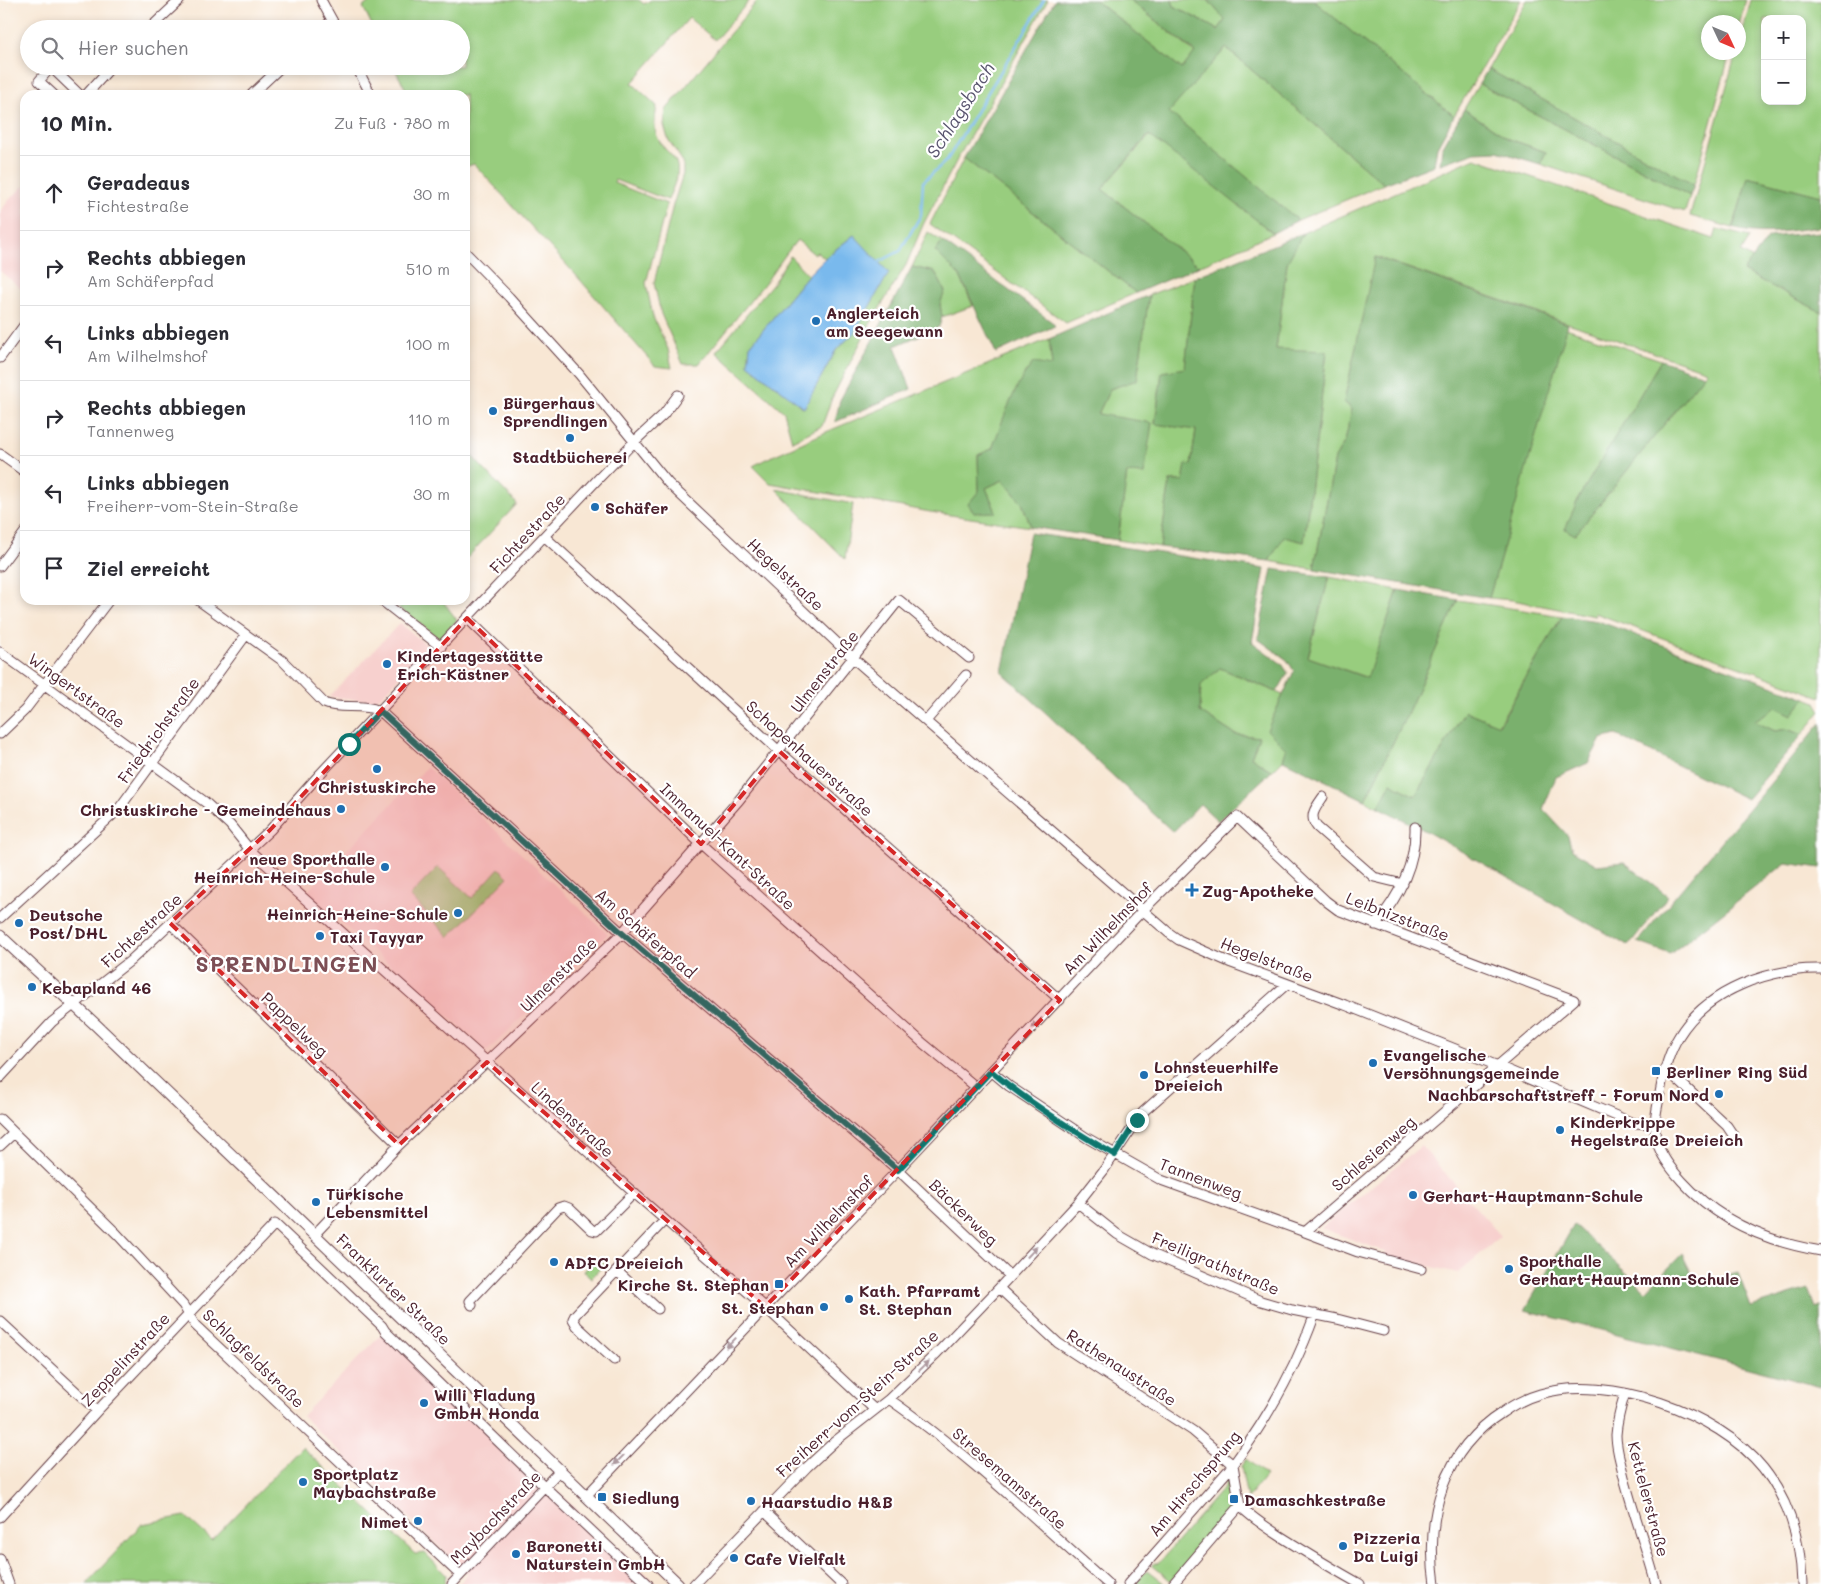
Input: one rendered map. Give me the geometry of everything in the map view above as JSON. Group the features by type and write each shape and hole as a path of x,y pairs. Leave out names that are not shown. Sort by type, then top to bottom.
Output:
{"street":[{"path":"159,20 180,0"},
{"path":"321,0 332,20"},
{"path":"44,75 39,80 49,90"},
{"path":"59,75 75,90"},
{"path":"90,90 104,75"},
{"path":"257,90 273,75"},
{"path":"361,75 368,90"},
{"name":"Hegelstraße","path":"470,257 579,374 668,484 853,658 1142,911 1179,940 1229,962 1498,1066 1632,1123 1655,1124"},
{"path":"0,358 20,331"},
{"name":"Fichtestraße","path":"0,1078 44,1029 130,961 250,850 544,536 635,441 663,415 678,395"},
{"path":"0,454 20,468"},
{"name":"Schopenhauerstraße","path":"544,536 779,751 1060,1000"},
{"path":"0,566 20,539"},
{"name":"Ulmenstraße","path":"314,1236 399,1145 622,933 701,844 779,751 899,600 969,658"},
{"path":"0,734 25,710 105,605"},
{"path":"205,605 286,664 324,703 330,706 366,707 380,711"},
{"path":"387,605 441,647"},
{"name":"Immanuel-Kant-Straße","path":"467,618 701,844 916,1038 976,1087"},
{"name":"Friedrichstraße","path":"0,918 112,816 153,764 246,635"},
{"name":"Wingertstraße","path":"0,652 221,816 250,850"},
{"path":"926,721 966,675"},
{"name":"Am Schäferpfad","path":"380,711 622,933 898,1170"},
{"path":"1323,797 1312,818 1317,827 1374,877 1403,884"},
{"name":"Am Wilhelmshof","path":"587,1495 1060,1000 1142,911 1237,817"},
{"name":"Leibnizstraße","path":"1237,817 1333,907 1375,925 1574,1000"},
{"path":"1375,925 1391,905 1403,884 1411,862 1415,843 1415,828"},
{"name":"Lindenstraße","path":"250,850 634,1194 765,1307 875,1410"},
{"name":"Pappelweg","path":"170,924 399,1145"},
{"name":"Frankfurter Straße","path":"0,936 75,1005 678,1584"},
{"path":"1821,969 1792,971 1761,977 1747,982 1715,1000 1692,1020 1681,1033 1666,1069 1655,1124 1657,1142 1667,1162 1690,1190 1706,1204 1754,1233 1779,1242 1821,1251"},
{"name":"Freiherr-vom-Stein-Straße","path":"694,1584 821,1454 889,1399 937,1353 999,1288 1078,1203 1115,1155 1143,1112 1287,984"},
{"name":"Schlesienweg","path":"1305,1232 1574,1000"},
{"path":"1666,1069 1727,1126 1733,1135"},
{"name":"Tannenweg","path":"991,1071 1040,1108 1115,1155 1161,1180 1358,1252 1385,1261 1421,1269"},
{"name":"Schlagfeldstraße","path":"0,1120 112,1228 183,1305 195,1325 460,1575"},
{"path":"0,1146 14,1133"},
{"name":"Bäckerweg","path":"898,1170 1010,1276"},
{"path":"472,1306 470,1302 558,1208 564,1206 569,1208 592,1230 596,1231 634,1194"},
{"name":"Freiligrathstraße","path":"1078,1203 1117,1234 1152,1254 1261,1301 1292,1310 1383,1330"},
{"path":"614,1360 577,1326 573,1319 664,1220"},
{"name":"Zeppelinstraße","path":"0,1517 97,1411 275,1224 381,1324 385,1331 545,1486"},
{"path":"617,1271 658,1309"},
{"name":"Rathenaustraße","path":"999,1288 1053,1340 1193,1431 1233,1464"},
{"name":"Am Hirschsprung","path":"1128,1584 1233,1464 1276,1399 1296,1361 1315,1314"},
{"path":"0,1321 97,1411"},
{"path":"1435,1584 1432,1540 1438,1505 1450,1467 1471,1437 1485,1424 1523,1400 1541,1394 1579,1388 1594,1388 1625,1393 1655,1401 1691,1415 1739,1444 1759,1463 1777,1488 1791,1517 1799,1547 1802,1584"},
{"name":"Kettelerstraße","path":"1625,1393 1618,1420 1617,1448 1629,1496 1656,1584"},
{"name":"Stresemannstraße","path":"889,1399 954,1448 1108,1584"},
{"path":"1233,1464 1240,1506 1259,1522 1360,1584"},
{"name":"Maybachstraße","path":"452,1584 560,1470"},
{"path":"545,1486 648,1584"},
{"path":"1174,1584 1240,1506"},
{"path":"764,1512 841,1584"},
{"path":"0,1559 9,1584"}],"highlighted area":[{"path":"467,618 701,844 779,751 1060,1000 765,1307 487,1062 399,1145 170,923 270,830"}],"shaded area":[{"path":"20,190 20,288 0,271 0,212"},
{"name":"Kindertagesstätte Erich-Kästner","path":"400,623 429,647 381,697 370,701 329,697"},
{"name":"Heinrich-Heine-Schule","path":"427,767 608,934 487,1051 307,892"},
{"name":"Gerhart-Hauptmann-Schule","path":"1421,1146 1501,1236 1458,1273 1385,1256 1386,1252 1321,1228"},
{"path":"385,1331 657,1584 459,1584 468,1574 302,1416"}],"green space":[{"path":"372,0 639,0 644,4 651,0 750,0 715,40 689,18 632,83 657,106 656,134 661,144 674,158 677,167 675,181 668,200 615,180 614,183 667,204 646,283 653,317 668,349 672,368 655,366 575,274 474,164 470,165 470,90 406,90 398,75 470,75 470,20 370,20 363,7"},
{"path":"758,0 1048,0 958,158 924,223 906,265 869,326 832,398 822,426 792,441 784,412 716,352 773,283 790,256 808,275 750,346 748,364 804,408 836,350 854,333 854,235 825,258 817,252 814,254 797,240 699,364 683,364 661,314 654,283 673,205 683,174 683,162 668,139 664,125 666,110"},
{"path":"1055,0 1095,0 1182,69 1195,52 1130,0 1172,0 1174,6 1218,30 1225,20 1208,0 1313,0 1454,116 1437,147 1434,165 1384,184 1226,48 1169,112 1298,220 1273,233 1149,135 1102,189 1199,266 1136,293 964,158"},
{"path":"1095,0 1130,0 1195,53 1182,69"},
{"path":"1172,0 1208,0 1225,20 1218,30 1174,6"},
{"path":"1313,0 1521,0 1454,116"},
{"path":"1527,0 1746,0 1742,15 1701,15 1701,60 1728,60 1694,185 1488,69"},
{"path":"1751,0 1821,0 1821,196 1748,177 1733,228 1690,216 1734,60 1746,60 1746,19"},
{"path":"1226,48 1384,184 1298,220 1168,112"},
{"path":"1488,69 1694,185 1690,196 1479,84"},
{"path":"1479,84 1690,196 1685,212 1540,164 1546,152 1509,139 1464,109"},
{"path":"1464,109 1509,139 1546,152 1540,164 1497,151 1475,152 1440,164 1442,148"},
{"path":"1150,135 1273,233 1199,266 1102,189"},
{"path":"964,158 1136,293 1066,323 930,224"},
{"path":"1475,158 1714,239 1717,229 1750,237 1741,252 1753,259 1743,271 1821,312 1821,697 1595,613 1594,616 1512,600 1489,598 1566,328 1661,360 1638,399 1575,535 1707,371 1376,257 1344,402 1352,409 1345,441 1335,458 1314,569 1269,561 1284,536 1304,542 1327,352 1276,350 1287,262 1303,233"},
{"path":"1748,177 1821,196 1821,227 1766,232 1744,231 1733,228"},
{"path":"928,232 943,242 935,251 960,276 973,306 942,317 940,304 945,291 935,272 912,267"},
{"path":"1821,232 1821,312 1743,271 1769,237"},
{"path":"1303,233 1287,263 1276,349 1327,351 1304,542 1284,537 1269,561 1160,547 1170,481 1183,481 1186,464 1191,465 1196,430 1155,424 1162,372 1185,368 1195,277"},
{"path":"943,242 1055,326 996,353 960,276 935,251"},
{"path":"1375,257 1568,324 1489,598 1314,569 1335,458 1345,441 1352,409 1344,402"},
{"path":"912,267 935,272 945,291 940,304 942,317 939,327 895,346 911,389 835,422 840,400"},
{"path":"1195,277 1185,369 1162,372 1155,423 1196,429 1191,465 1186,465 1183,481 1170,481 1160,547 1118,540 1127,473 1143,474 1098,414 1110,389 1137,379 1149,295"},
{"path":"1149,295 1137,380 1110,389 1098,414 1152,423 1144,474 1127,473 1118,540 1031,527 1022,503 1003,480 986,488 996,512 974,513 968,504 979,491 978,455 992,449 1014,393 1033,363 1052,366 1049,339"},
{"path":"1049,339 1052,366 1026,371 992,449 978,455 979,491 996,512 986,488 1003,480 1022,503 1031,527 930,512 770,483 753,466 826,432"},
{"path":"1661,360 1704,375 1575,535 1565,529 1579,497"},
{"path":"470,454 517,504 470,555"},
{"path":"776,489 853,504 845,559"},
{"path":"1030,533 1265,569 1252,642 1282,664 1288,673 1277,692 1220,668 1201,685 1200,712 1234,734 1259,737 1251,757 1272,771 1218,821 1200,804 1173,832 1002,672"},
{"path":"1272,569 1329,577 1308,657 1367,678 1398,590 1458,600 1407,714 1365,800 1283,760 1286,749 1267,730 1294,671 1287,660 1258,639"},
{"path":"1329,577 1398,590 1368,678 1308,657"},
{"path":"1458,600 1562,616 1498,725 1465,711 1415,796 1391,783 1378,807 1365,800 1407,714"},
{"path":"395,605 446,605 457,620 440,639"},
{"path":"1562,616 1598,621 1806,698 1792,715 1776,707 1754,721 1775,731 1787,729 1802,735 1747,799 1616,735 1601,739 1588,763 1556,777 1543,809 1568,836 1572,850 1597,865 1624,862 1668,896 1628,946 1422,829 1378,807 1391,783 1415,796 1465,711 1499,725"},
{"path":"1220,668 1283,695 1268,730 1286,749 1283,760 1272,771 1251,757 1259,737 1234,734 1200,712 1200,685"},
{"path":"1806,698 1816,702 1821,711 1802,735 1787,729 1775,731 1753,721 1776,707 1792,714"},
{"path":"1821,723 1821,868 1786,863 1670,954 1637,942"},
{"path":"438,867 472,898 499,868 508,877 449,937 410,896"},
{"path":"1574,1225 1646,1291 1682,1254 1697,1284 1738,1273 1751,1307 1808,1289 1815,1308 1821,1306 1821,1387 1525,1310"},
{"path":"598,1257 605,1264 591,1278 584,1271"},
{"name":"Sportplatz Maybachstraße","path":"302,1447 415,1554 425,1553 446,1575 444,1584 86,1584 142,1524 185,1516 212,1540"},
{"path":"1246,1459 1266,1475 1247,1499 1241,1466"},
{"path":"1229,1477 1235,1507 1171,1581 1152,1565 1154,1563 1158,1564 1225,1486 1226,1480"},
{"path":"1147,1570 1165,1584 1135,1584"}],"water":[{"name":"Anglerteich am Seegewann","path":"854,235 889,273 854,333 836,350 804,408 748,364 750,346 808,275 825,258"}],"waterway":[{"name":"Schlagsbach","path":"879,262 900,251 921,215 923,182 947,160 1044,0"}],"place":[{"name":"Anglerteich am Seegewann","path":"816,321"},
{"name":"Bürgerhaus Sprendlingen","path":"493,411"},
{"name":"Stadtbücherei","path":"570,438"},
{"name":"Schäfer","path":"595,507"},
{"name":"Kindertagesstätte Erich-Kästner","path":"387,664"},
{"name":"Christuskirche","path":"377,769"},
{"name":"Christuskirche - Gemeindehaus","path":"341,809"},
{"name":"neue Sporthalle Heinrich-Heine-Schule","path":"385,867"},
{"name":"Zug-Apotheke","path":"1192,890"},
{"name":"Heinrich-Heine-Schule","path":"458,913"},
{"name":"Deutsche Post/DHL","path":"19,923"},
{"name":"Taxi Tayyar","path":"320,936"},
{"name":"Kebapland 46","path":"32,987"},
{"name":"Evangelische Versöhnungsgemeinde","path":"1373,1063"},
{"name":"Berliner Ring Süd","path":"1656,1071"},
{"name":"Lohnsteuerhilfe Dreieich","path":"1144,1075"},
{"name":"Nachbarschaftstreff - Forum Nord","path":"1719,1094"},
{"name":"Kinderkrippe Hegelstraße Dreieich","path":"1560,1130"},
{"name":"Gerhart-Hauptmann-Schule","path":"1413,1195"},
{"name":"Türkische Lebensmittel","path":"316,1202"},
{"name":"ADFC Dreieich","path":"554,1262"},
{"name":"Sporthalle Gerhart-Hauptmann-Schule","path":"1509,1269"},
{"name":"Kirche St. Stephan","path":"779,1284"},
{"name":"Kath. Pfarramt St. Stephan","path":"849,1299"},
{"name":"St. Stephan","path":"824,1307"},
{"name":"Willi Fladung GmbH Honda","path":"424,1403"},
{"name":"Sportplatz Maybachstraße","path":"303,1482"},
{"name":"Siedlung","path":"602,1497"},
{"name":"Damaschkestraße","path":"1234,1499"},
{"name":"Haarstudio H&B","path":"751,1501"},
{"name":"Nimet","path":"418,1521"},
{"name":"Pizzeria Da Luigi","path":"1343,1546"},
{"name":"Baronetti Naturstein GmbH","path":"516,1554"},
{"name":"Cafe Vielfalt","path":"734,1558"}],"district":[{"name":"SPRENDLINGEN","path":"287,963"}],"route":[{"path":"349,744 380,711 622,933 898,1170 991,1071 1048,1113 1115,1155 1137,1120"}]}
